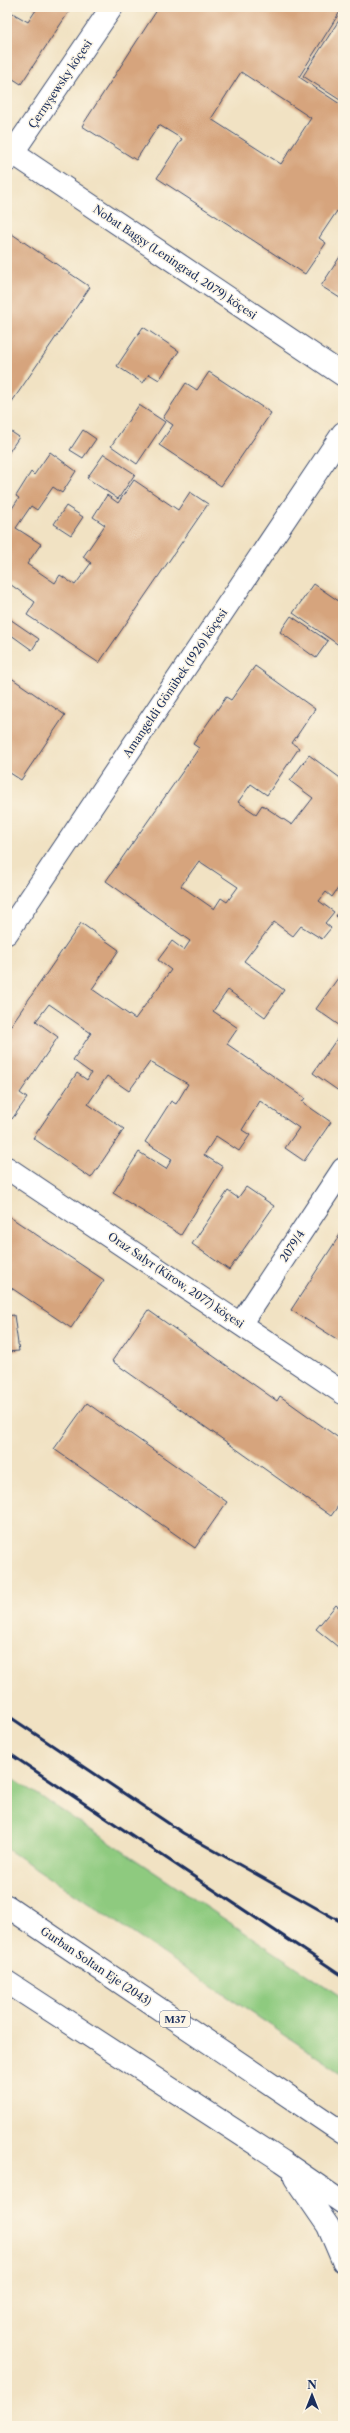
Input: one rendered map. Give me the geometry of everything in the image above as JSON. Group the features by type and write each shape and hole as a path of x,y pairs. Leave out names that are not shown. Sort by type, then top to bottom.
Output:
{"main road":[{"name":"Çernyşewsky köçesi","path":"9,154 112,7"},
{"name":"Nobat Bagşy (Leningrad, 2079) köçesi","path":"9,154 343,375"},
{"name":"Amangeldi Gönübek (1926) köçesi","path":"7,933 343,433"},
{"name":"Oraz Salyr (Kirow, 2077) köçesi","path":"7,1168 241,1323 343,1393"},
{"name":"2079/4","path":"241,1323 343,1169"},
{"name":"Gurban Soltan Eje (2043)","path":"7,1906 343,2133"},
{"path":"7,1982 282,2161 343,2204"},
{"path":"282,2161 312,2200 328,2226 343,2261"}],"green space":[{"path":"7,1774 343,1998 343,2074 7,1849"}],"building":[{"path":"7,7 11,7 9,11 28,22 36,10 32,7 72,7 21,84 7,75"},
{"path":"159,7 343,7 299,77 343,106 343,215 337,211 319,238 326,243 305,274 157,178 182,139 159,125 136,160 82,126","holes":["241,72 311,118 281,164 211,119"]},
{"path":"343,14 343,102 303,76"},
{"path":"9,232 90,287 7,409 7,234"},
{"path":"343,252 343,300 321,286"},
{"path":"143,327 179,351 159,380 149,374 143,383 117,366"},
{"path":"209,372 271,413 221,486 159,445 173,425 163,418 186,383 197,390"},
{"path":"139,405 165,422 137,464 111,446"},
{"path":"7,429 19,437 7,455"},
{"path":"83,430 96,439 83,458 70,450"},
{"path":"50,452 76,471 62,493 53,487 37,510 31,506 16,528 41,544 27,564 55,583 60,575 75,585 91,563 83,557 105,525 93,517 107,495 118,503 134,480 178,510 190,492 208,504 99,663 27,615 35,602 7,582 7,516 19,498 16,496 31,472 34,475"},
{"path":"104,454 135,474 118,499 87,478"},
{"path":"66,506 83,517 71,535 54,524"},
{"path":"314,584 343,604 343,648 293,613"},
{"path":"291,616 328,641 316,658 280,632"},
{"path":"7,617 39,639 32,650 7,632"},
{"path":"255,666 315,709 292,743 299,748 267,795 251,784 238,802 256,814 262,805 292,825 313,798 290,781 309,755 343,780 343,881 332,897 326,892 319,901 334,912 325,923 331,928 322,939 301,926 293,936 274,922 244,961 284,990 265,1017 228,990 213,1011 238,1028 227,1044 305,1098 302,1102 331,1122 304,1161 285,1148 299,1128 260,1101 242,1130 250,1135 239,1151 216,1136 204,1155 223,1167 181,1235 113,1193 139,1152 166,1169 172,1159 145,1142 171,1101 176,1104 188,1084 150,1062 129,1091 107,1076 88,1104 124,1129 91,1178 33,1138 77,1073 87,1080 91,1073 73,1060 91,1033 49,1004 36,1021 58,1037 20,1093 27,1098 12,1119 7,1116 7,1031 81,923 119,950 92,989 135,1019 171,970 158,960 172,941 184,950 190,941 106,881 199,748 193,744 226,697 231,700","holes":["199,861 238,887 227,902 221,898 214,909 181,886"]},
{"path":"7,675 65,715 21,780 7,771"},
{"path":"343,906 343,922 336,916"},
{"path":"338,978 343,981 343,1028 316,1009"},
{"path":"343,1030 343,1094 313,1073"},
{"path":"246,1187 274,1206 229,1270 192,1244 228,1191 238,1198"},
{"path":"7,1215 104,1280 71,1328 7,1285"},
{"path":"343,1230 343,1343 291,1310"},
{"path":"148,1310 277,1401 280,1396 343,1441 343,1499 331,1516 112,1361"},
{"path":"14,1315 19,1351 7,1352 7,1316"},
{"path":"87,1403 227,1502 195,1548 54,1449"},
{"path":"336,1605 343,1611 343,1651 316,1629"}],"railway":[{"path":"7,1715 183,1833 343,1923"},
{"path":"7,1752 343,1976"}]}
